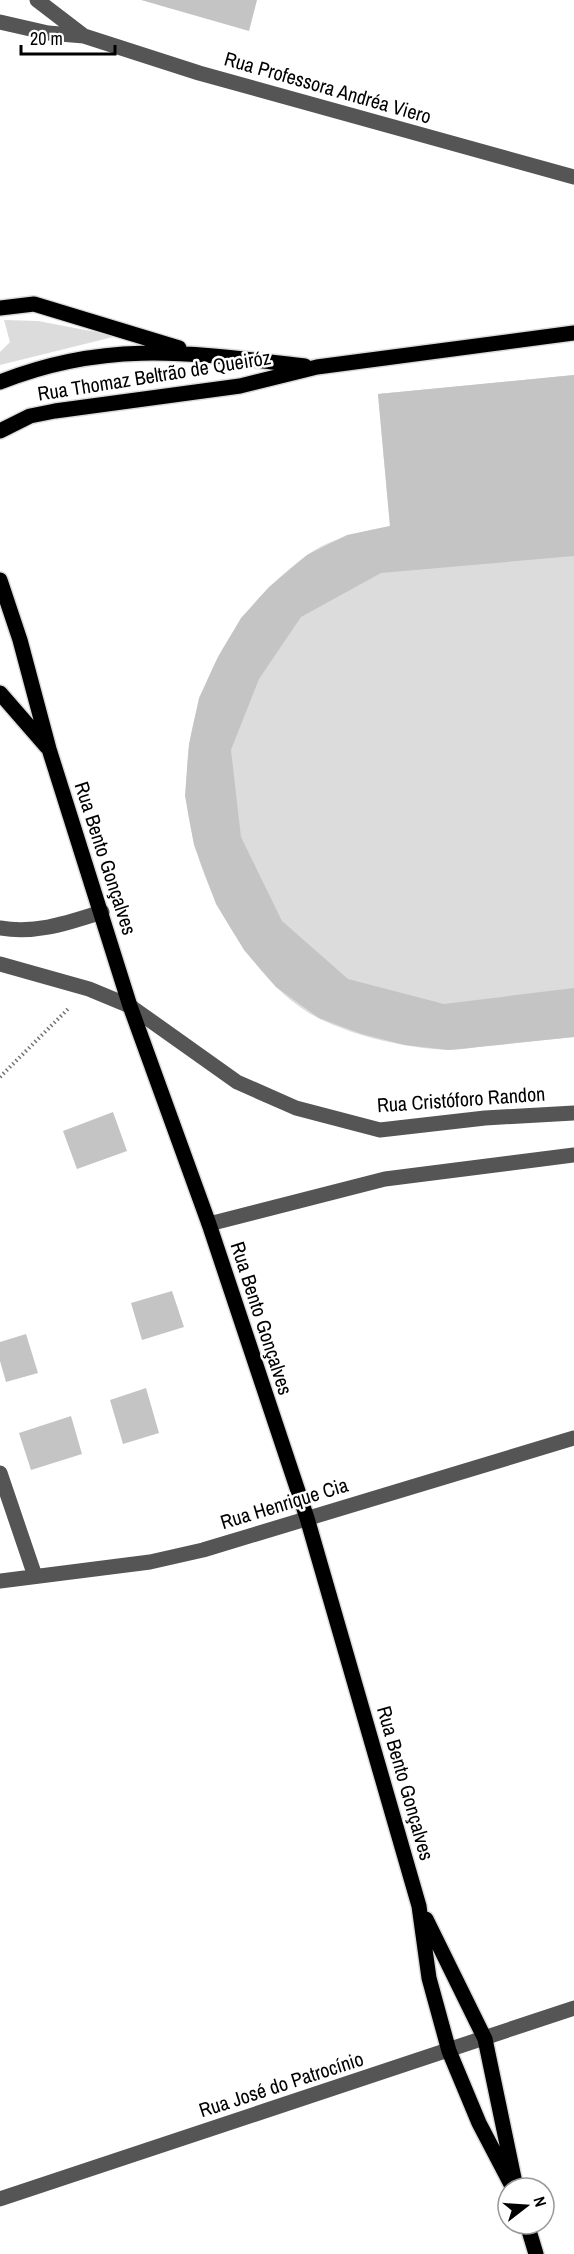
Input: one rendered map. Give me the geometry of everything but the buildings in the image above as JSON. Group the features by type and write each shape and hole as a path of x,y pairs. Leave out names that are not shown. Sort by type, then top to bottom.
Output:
{"main road":[{"path":"0,308 34,304 193,353"},
{"name":"Rua Thomaz Beltrão de Queiróz","path":"0,431 30,416 56,411 240,386 317,367 574,333"},
{"name":"Rua Thomaz Beltrão de Queiróz","path":"0,382 29,370 122,352 193,353 317,367"},
{"name":"Rua Bento Gonçalves","path":"0,580 20,639 49,749 130,1006 209,1224 307,1518 419,1906 429,1978 448,2051 479,2123 508,2176"},
{"name":"Rua Bento Gonçalves","path":"0,693 49,749"},
{"name":"Rua Bento Gonçalves","path":"419,1906 485,2039 513,2176"},
{"path":"531,2236 536,2254"}],"street":[{"path":"37,0 84,36"},
{"name":"Rua Professora Andréa Viero","path":"0,22 48,33 84,36 199,73 574,177"},
{"path":"0,928 21,931 53,928 102,912"},
{"name":"Rua Cristóforo Randon","path":"0,964 88,989 130,1006 237,1082 296,1108 380,1130 484,1118 574,1113"},
{"path":"209,1224 385,1179 574,1155"},
{"name":"Rua Henrique Cia","path":"0,1581 160,1559 203,1550 574,1438"},
{"path":"0,1473 35,1576"},
{"name":"Rua José do Patrocínio","path":"0,2199 574,2008"}],"path":[{"path":"0,1077 88,989"}],"shaded area":[{"path":"4,320 38,321 117,336 0,365 0,352 10,342"},
{"path":"574,375 574,1037 447,1050 398,1044 350,1031 320,1019 281,992 249,956 215,899 196,850 186,798 191,735 198,705 223,648 259,598 281,576 315,550 335,540 390,526 378,394"}]}
